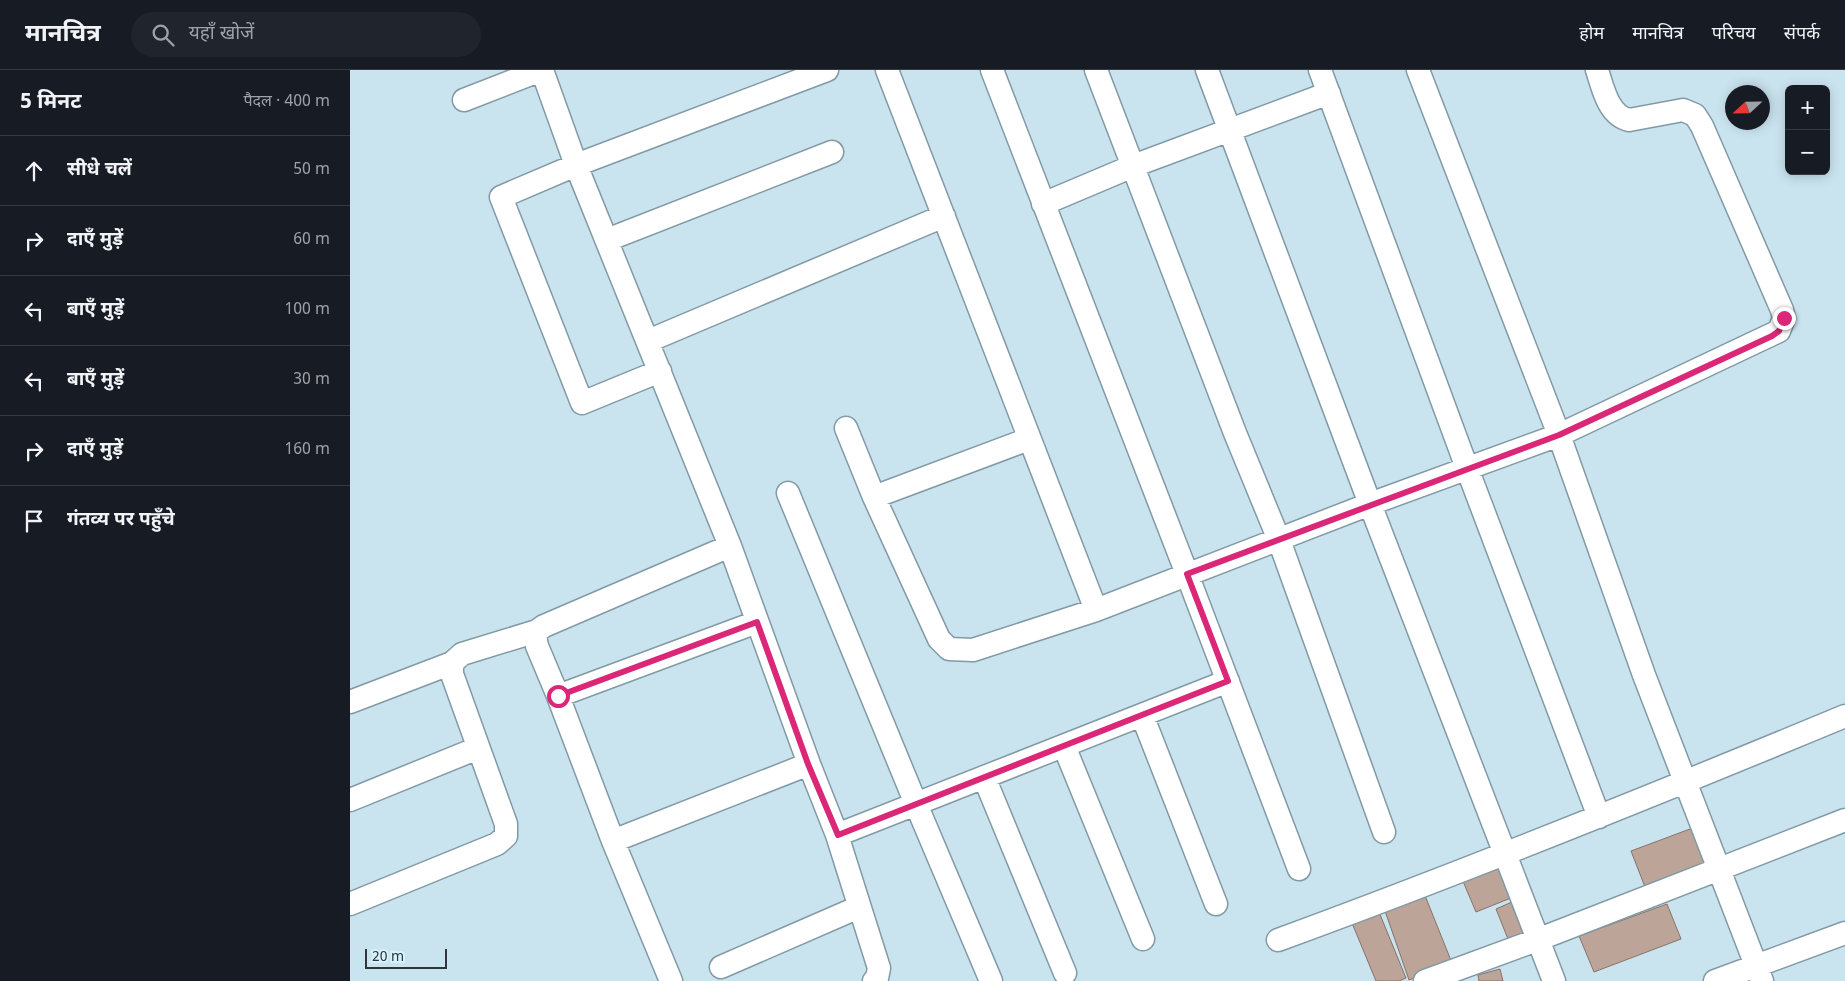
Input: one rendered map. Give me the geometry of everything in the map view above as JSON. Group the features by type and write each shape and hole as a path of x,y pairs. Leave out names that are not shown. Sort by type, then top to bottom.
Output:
{"street":[{"path":"464,100 541,70 576,165 730,546 808,764 838,835 879,968 877,978 874,981"},
{"path":"660,371 582,403 501,197 576,165 827,70"},
{"path":"887,70 1096,610"},
{"path":"992,70 1299,869"},
{"path":"1096,70 1235,433 1279,540 1384,832"},
{"path":"1207,70 1370,504 1554,981"},
{"path":"1320,70 1467,468 1599,817"},
{"path":"1418,70 1559,435 1644,675 1759,974"},
{"path":"846,428 874,497 939,639 949,649 973,650 1096,610 1370,504 1559,435 1772,336 1779,331 1784,318 1782,310 1710,144 1695,115 1683,110 1629,120 1621,118 1609,103 1597,70"},
{"path":"1043,204 1133,166 1329,93"},
{"path":"607,240 832,152"},
{"path":"648,341 944,216"},
{"path":"874,497 1029,439"},
{"path":"788,493 991,981"},
{"path":"350,702 452,663 462,654 537,631 544,626 730,546"},
{"path":"558,696 757,622"},
{"path":"537,631 535,635 537,646 613,841 671,981"},
{"path":"350,904 497,844 506,836 506,824 452,674 452,663"},
{"path":"838,835 1228,681"},
{"path":"1142,715 1216,904"},
{"path":"1278,940 1413,891 1845,716"},
{"path":"1064,746 1143,939"},
{"path":"350,800 478,748"},
{"path":"613,841 808,764"},
{"path":"984,777 1065,973"},
{"path":"1425,981 1720,870 1845,820"},
{"path":"721,967 860,907"},
{"path":"1715,981 1759,974 1845,933"}],"building":[{"path":"1698,826 1712,862 1645,887 1631,851"},
{"path":"1498,865 1511,898 1476,912 1462,879"},
{"path":"1424,893 1452,963 1409,980 1384,908"},
{"path":"1514,901 1529,937 1510,944 1496,909"},
{"path":"1667,904 1681,939 1594,972 1579,936"},
{"path":"1379,912 1406,978 1399,981 1376,981 1352,923"},
{"path":"1500,969 1503,981 1479,981 1478,975"}],"route":[{"path":"558,696 757,622 808,764 838,835 1228,681 1187,574 1370,504 1559,435 1772,336 1779,331 1783,325 1784,318"}]}
